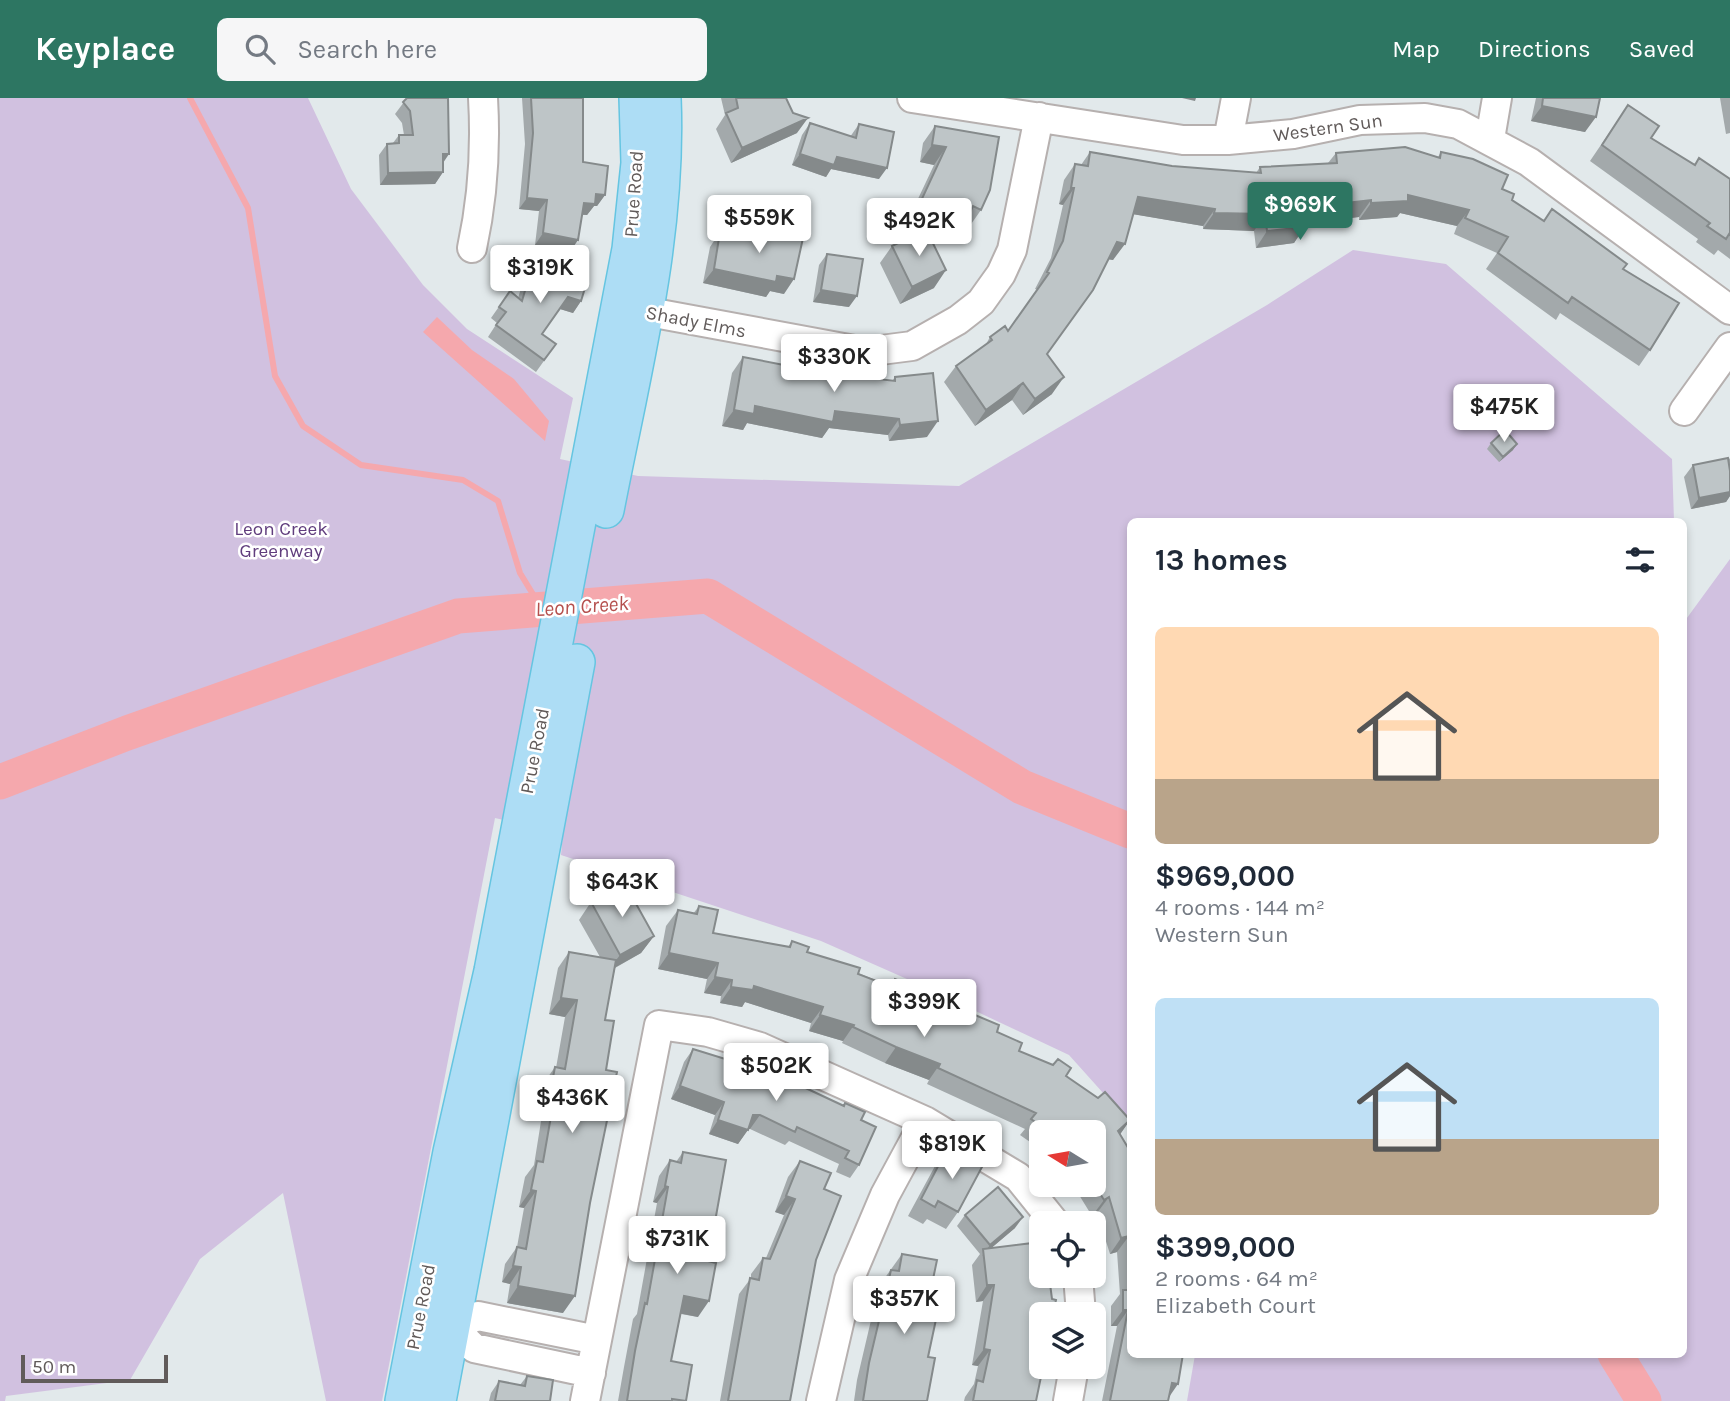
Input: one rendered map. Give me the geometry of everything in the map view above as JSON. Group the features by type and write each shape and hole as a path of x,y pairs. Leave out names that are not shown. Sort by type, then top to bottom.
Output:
{"main road":[{"name":"Prue Road","path":"632,309 637,98"},
{"name":"Prue Road","path":"438,1401 530,841 632,309 662,205 665,145 663,98"},
{"name":"Prue Road","path":"403,1401 420,1311 530,841"}],"street":[{"path":"472,248 481,207 486,146 484,98"},
{"name":"Western Sun","path":"912,98 1183,140 1228,140 1293,134 1360,120 1424,118 1458,124 1529,162 1730,310"},
{"path":"1228,140 1236,98"},
{"path":"1490,139 1497,98"},
{"name":"Shady Elms","path":"632,309 865,352 912,346 958,320 981,302 1001,274 1013,250 1039,117"},
{"path":"1684,411 1730,348"},
{"path":"585,1401 659,1025 708,1032 760,1047 925,1121 1018,1177 1045,1211"},
{"path":"821,1401 849,1280 886,1195 925,1121"},
{"path":"420,1311 452,1326 474,1348 591,1373"},
{"path":"452,1326 478,1316 597,1340"},
{"path":"1068,1401 1072,1379"}],"green space":[{"name":"Leon Creek Greenway","path":"0,98 308,98 351,189 423,285 467,329 573,398 560,459 638,476 959,486 1267,305 1353,250 1446,264 1672,459 1674,518 1127,518 1127,1120 1069,1055 821,941 561,855 563,834 495,818 382,1401 326,1401 283,1193 200,1259 130,1380 6,1396 5,1401 0,1401"},
{"path":"1730,559 1730,1401 1187,1401 1194,1358 1687,1358 1687,618"}],"shaded area":[{"path":"437,317 472,350 514,379 549,421 545,441 423,332"}],"building":[{"path":"407,98 448,98 449,154 443,154 443,172 388,173 387,144 399,143 399,135 413,135 410,111 403,102"},
{"path":"531,98 583,98 583,162 608,166 605,195 596,194 595,204 584,203 578,240 543,233 547,200 527,198 533,133"},
{"path":"736,98 786,98 793,113 808,118 742,148 726,113 738,108"},
{"path":"1543,98 1600,98 1596,117 1542,106"},
{"path":"1628,105 1659,126 1651,138 1695,165 1699,158 1730,179 1730,235 1726,239 1707,226 1710,223 1602,145"},
{"path":"810,123 856,138 859,124 894,132 887,168 837,157 834,165 800,154"},
{"path":"935,126 999,137 990,190 981,210 973,206 964,225 920,203 946,147 932,145"},
{"path":"1405,147 1440,158 1441,152 1473,159 1508,175 1502,189 1514,194 1512,200 1544,221 1552,209 1627,264 1623,269 1679,303 1650,350 1572,297 1568,303 1498,253 1508,237 1465,218 1469,210 1408,195 1408,201 1371,203 1371,200 1303,208 1305,227 1267,231 1265,214 1214,213 1215,209 1138,197 1125,244 1117,242 1093,290 1047,354 1064,377 1035,399 1023,383 986,410 956,366 992,340 990,337 1005,326 1008,331 1049,273 1047,272 1063,241 1074,188 1071,188 1075,164 1088,166 1090,152 1172,166 1261,173 1260,167 1337,163 1336,153"},
{"path":"926,229 946,270 912,287 892,246"},
{"path":"766,230 803,238 794,279 777,276 776,282 714,269 720,232 764,240"},
{"path":"827,254 863,259 857,296 821,290"},
{"path":"539,257 578,269 576,276 585,288 581,301 568,297 542,334 556,344 544,360 496,325 506,312 499,307 510,291 522,301 531,270 537,272"},
{"path":"743,357 851,378 895,381 895,377 933,373 938,421 900,425 899,419 835,411 833,422 755,406 754,414 734,410"},
{"path":"1505,430 1517,444 1503,457 1491,443"},
{"path":"1728,458 1730,492 1699,498 1693,465"},
{"path":"625,884 654,936 620,955 591,902"},
{"path":"699,906 718,910 713,933 790,947 792,941 809,947 807,952 860,968 858,974 892,987 895,979 912,986 906,999 937,1010 939,1003 999,1025 997,1032 1022,1043 1019,1051 1053,1065 1058,1059 1071,1068 1066,1076 1098,1098 1105,1092 1127,1117 1127,1123 1118,1131 1127,1146 1127,1236 1121,1238 1109,1197 1104,1200 1102,1197 1106,1197 1106,1120 1032,1120 1036,1113 938,1068 940,1064 896,1047 853,1027 854,1025 820,1015 823,1007 754,986 753,990 731,987 732,980 715,977 718,963 669,953 678,910 697,914"},
{"path":"569,952 616,960 605,1020 614,1021 606,1070 617,1072 590,1203 575,1296 518,1286 521,1267 513,1266 517,1247 526,1249 536,1191 531,1190 537,1161 543,1162 554,1099 549,1098 555,1067 565,1069 577,1000 561,998"},
{"path":"693,1049 780,1076 844,1106 845,1103 865,1112 861,1120 876,1127 859,1165 845,1158 849,1151 797,1127 795,1132 760,1115 753,1115 748,1130 718,1120 724,1102 680,1086"},
{"path":"947,1149 982,1167 958,1212 938,1201 935,1207 921,1199"},
{"path":"683,1152 726,1160 708,1261 716,1263 709,1301 684,1296 671,1361 692,1365 686,1401 627,1401 668,1187 665,1186 670,1160 681,1163"},
{"path":"800,1161 831,1173 824,1189 841,1196 816,1260 790,1401 728,1401 750,1278 759,1280 763,1258 770,1259 795,1199 786,1196"},
{"path":"998,1187 1023,1217 990,1245 965,1215"},
{"path":"1029,1243 1029,1288 1051,1288 1052,1299 1056,1300 1029,1302 1029,1379 1041,1379 1036,1401 973,1401 977,1380 983,1382 990,1350 984,1349 994,1285 987,1285 983,1249"},
{"path":"902,1254 937,1260 927,1308 938,1310 928,1357 935,1358 927,1401 863,1401 891,1270 899,1271"},
{"path":"1123,1290 1127,1290 1127,1310 1123,1310"},
{"path":"1127,1315 1127,1358 1182,1358 1178,1384 1172,1383 1168,1401 1110,1401"},
{"path":"527,1376 553,1380 550,1401 495,1401 499,1381 525,1386"}],"waterway":[{"path":"190,98 248,208 275,376 303,426 361,465 463,480 498,501 520,573 542,609"},
{"name":"Leon Creek","path":"0,782 127,733 458,616 708,596 1022,787 1127,830"},
{"name":"Leon Creek","path":"1617,1358 1644,1401"}]}
